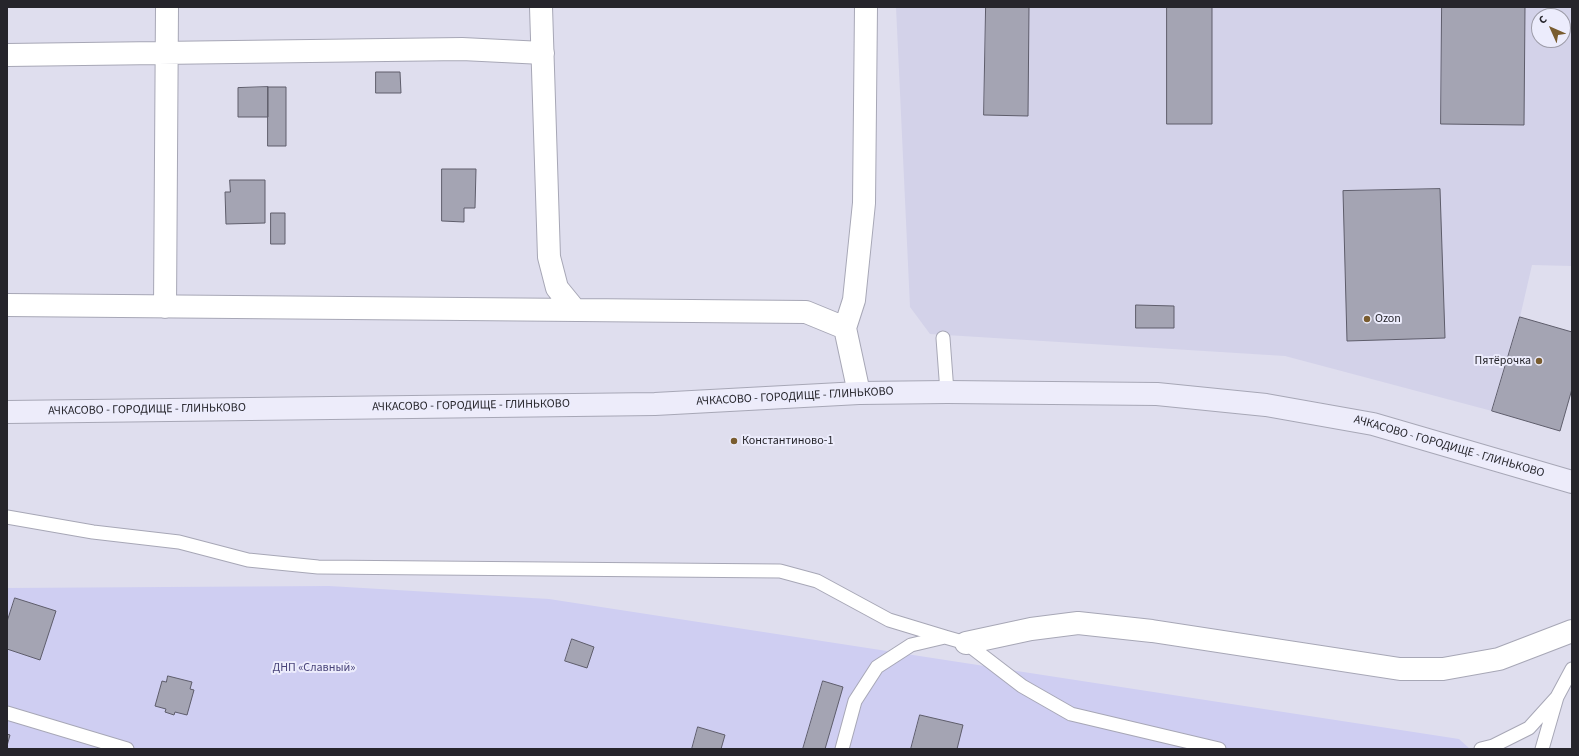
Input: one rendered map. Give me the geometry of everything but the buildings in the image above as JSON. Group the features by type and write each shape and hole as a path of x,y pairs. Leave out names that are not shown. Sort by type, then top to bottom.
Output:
{"street":[{"path":"165,307 167,7"},
{"path":"541,7 549,257 557,288 575,310"},
{"path":"859,393 845,328 854,300 864,203 866,7"},
{"path":"7,55 462,49 543,53"},
{"path":"7,305 806,312 845,328"},
{"name":"АЧКАСОВО - ГОРОДИЩЕ - ГЛИНЬКОВО","path":"7,412 656,404 859,393 947,392 1157,394 1266,405 1374,424 1572,482"},
{"path":"966,643 1031,629 1078,623 1152,631 1400,669 1442,669 1499,659 1572,631"}],"lane":[{"path":"942,338 947,392"},
{"path":"7,517 93,532 179,542 248,560 318,568 780,571 817,581 889,620 966,643 1022,686 1071,714 1219,749"},
{"path":"842,749 855,701 877,667 911,645 945,637"},
{"path":"1542,749 1557,697 1572,669"},
{"path":"1481,749 1493,746 1529,728 1557,697"},
{"path":"7,713 127,749"}],"shaded area":[{"path":"896,7 1572,7 1572,266 1532,265 1520,317 1492,411 1285,356 930,334 910,307"}],"green space":[{"name":"ДНП «Славный»","path":"329,586 549,599 1459,739 1470,749 7,749 7,588"}],"place":[{"name":"Ozon","path":"1367,319"},
{"name":"Пятёрочка","path":"1539,361"},
{"name":"Константиново-1","path":"734,441"}]}
